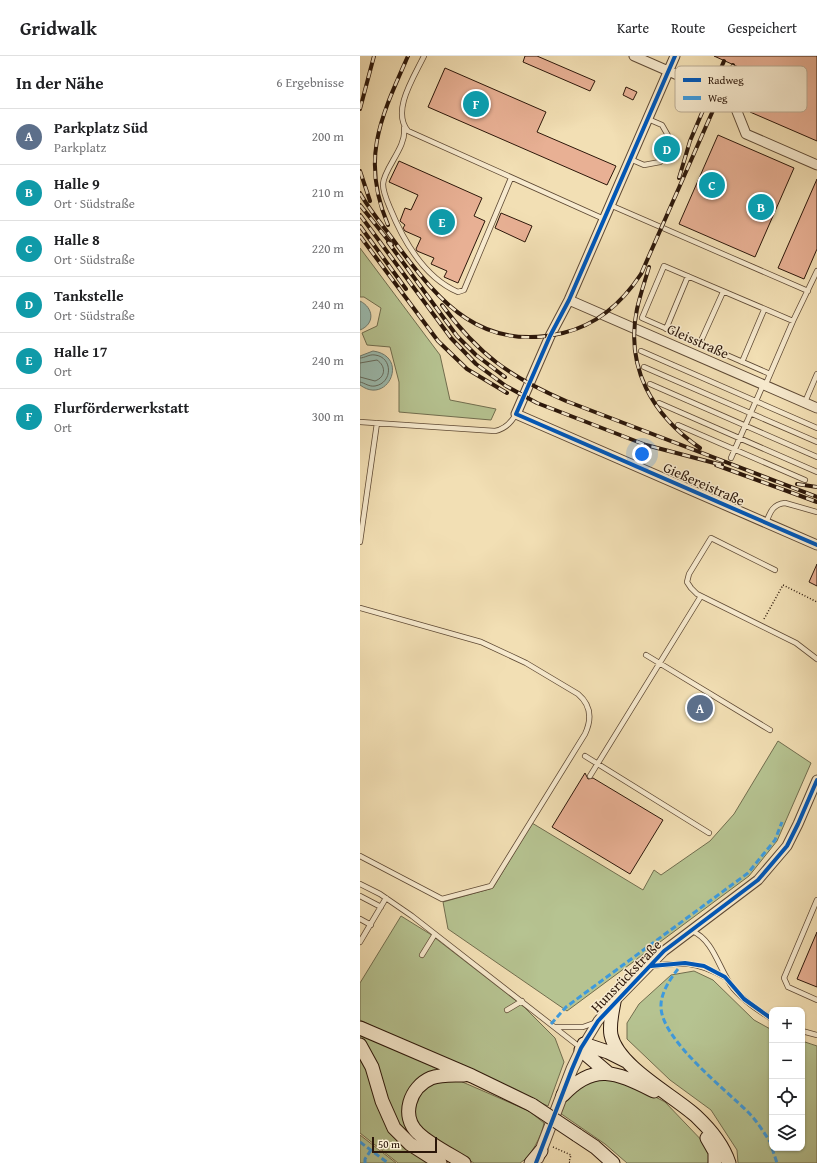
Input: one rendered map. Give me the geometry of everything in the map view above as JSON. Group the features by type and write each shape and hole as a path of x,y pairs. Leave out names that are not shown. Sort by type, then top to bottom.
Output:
{"main road":[{"path":"614,1002 611,1021 611,1036 627,1062"},
{"path":"360,1028 472,1076 532,1105 595,1147 613,1163"},
{"path":"360,1045 372,1067 382,1100 394,1128 410,1144 440,1163"},
{"path":"582,1047 608,1052 627,1062 696,1116 724,1150 729,1163"},
{"path":"582,1047 608,1073"},
{"path":"563,1095 581,1078 591,1074 608,1073 624,1076 657,1092 692,1120 706,1135 715,1152 715,1163"},
{"path":"464,1163 417,1133 409,1119 409,1103 415,1089 431,1078 450,1074 472,1076"},
{"path":"531,1163 543,1154"}],"street":[{"path":"634,56 675,74"},
{"path":"516,414 550,336 569,300 675,56"},
{"path":"737,112 746,134 817,165"},
{"name":"Gleisstraße","path":"569,300 817,408"},
{"name":"Gießereistraße","path":"516,414 817,545"},
{"name":"Hunsrückstraße","path":"543,1154 563,1095 582,1047 598,1021 614,1002 651,966 664,951 758,880 787,846 817,780"}],"lane":[{"path":"424,56 402,105 401,119 404,128 404,138 384,182 387,199 407,242 419,260 447,287 458,292 464,290 511,178"},
{"path":"630,159 644,165 660,162 670,139 662,125 648,119"},
{"path":"404,128 412,134 604,218"},
{"path":"610,205 808,291"},
{"path":"770,374 642,318 664,266 792,321"},
{"path":"731,458 756,401 770,374 792,321 817,271"},
{"path":"666,329 688,276"},
{"path":"700,343 723,292"},
{"path":"742,362 764,310"},
{"path":"641,351 817,428"},
{"path":"644,367 817,442"},
{"path":"804,402 817,374"},
{"path":"650,384 817,457"},
{"path":"659,403 817,472"},
{"path":"360,422 495,431 500,430 511,423 516,414"},
{"path":"360,542 377,423"},
{"path":"678,425 805,480"},
{"path":"766,523 772,509 780,504 785,503 817,512"},
{"path":"776,570 711,538 689,574 687,582 691,588 701,596 796,643 817,659"},
{"path":"590,776 701,596"},
{"path":"360,608 450,632 507,653 578,694 586,704 589,719 585,734 491,886 442,899 360,856"},
{"path":"646,655 770,730"},
{"path":"585,756 709,832"},
{"path":"360,884 386,898 582,1047"},
{"path":"360,896 381,907"},
{"path":"360,942 386,898"},
{"path":"817,900 784,978 788,987 817,1000"},
{"path":"360,919 370,924"},
{"path":"690,930 698,933 703,939 720,963 725,977 744,999 769,1016"},
{"path":"422,955 435,934"},
{"path":"651,966 685,963 704,966 725,977"},
{"path":"507,1010 522,1002"},
{"path":"555,1027 583,1027 598,1021"},
{"path":"805,1032 817,1035"}],"path":[{"path":"761,626 783,585 817,602"},
{"path":"543,1154 571,1155 569,1162 571,1163"}],"green space":[{"path":"360,248 440,355 450,400 496,409 491,420 399,412 399,382 390,347 367,345 362,333 377,326 381,308 364,297 360,297"},
{"path":"778,741 811,763 777,841 749,876 567,1011 448,929 443,902 493,888 532,823 643,890 654,870 661,875 710,841 734,814"},
{"path":"401,916 430,934 524,1007 555,1038 564,1062 548,1106 415,1047 360,1020 360,983"},
{"path":"694,971 713,980 754,1020 769,1028 769,1151 805,1151 805,1042 817,1046 817,1163 738,1163 737,1150 711,1110 670,1080 627,1039 627,1023 639,1004 671,975"},
{"path":"360,1035 446,1071 405,1106 446,1163 398,1163 360,1133"},
{"path":"451,1077 529,1111 544,1123 535,1145 524,1160 520,1163 474,1163 425,1135 415,1123 416,1102 418,1096 426,1087"},
{"path":"609,1078 644,1091 665,1102 708,1147 711,1163 627,1163 605,1144 560,1113 566,1097 587,1082"},
{"path":"360,1135 396,1163 360,1163"}],"water":[{"path":"360,301 368,308 371,316 368,324 360,330"},
{"path":"373,351 384,355 391,361 393,369 391,378 386,385 379,389 370,390 360,385 360,356"}],"building":[{"path":"525,56 537,56 595,81 590,91 523,62"},
{"path":"714,56 817,56 817,141 750,112 807,112 807,66 736,66"},
{"path":"445,68 546,112 537,132 616,166 607,185 428,107"},
{"path":"626,87 637,92 633,100 623,95"},
{"path":"718,135 794,168 755,257 679,224"},
{"path":"674,140 676,141 668,161 665,160"},
{"path":"399,161 482,198 474,216 485,221 458,283 444,277 447,271 431,264 434,258 417,251 416,249 421,238 405,231 403,228 405,225 400,221 405,208 411,210 418,195 389,182"},
{"path":"817,179 817,249 804,279 778,268"},
{"path":"501,213 532,226 525,242 495,228"},
{"path":"817,564 817,586 809,582"},
{"path":"585,773 588,779 593,778 663,820 630,874 552,827"},
{"path":"817,932 817,987 797,979"}],"railway":[{"path":"360,109 374,56"},
{"path":"388,225 380,201 376,179 375,159 377,139 382,119 408,56"},
{"path":"722,66 724,61"},
{"path":"679,178 690,141 702,112"},
{"path":"360,193 373,213 413,266 448,304 466,318 486,329 509,336 534,337 563,333 598,318 617,303 634,285 641,274 712,112"},
{"path":"360,171 370,201"},
{"path":"360,205 392,245"},
{"path":"360,215 451,338 476,364 506,386 537,403 646,445 722,465"},
{"path":"360,226 406,289"},
{"path":"360,236 438,341 467,369 507,393"},
{"path":"388,242 457,336 476,355 505,377"},
{"path":"649,267 638,304 634,330 635,351 639,370 646,388 668,421 700,448"},
{"path":"442,305 469,338 483,351 497,363 528,383 566,401 817,497"},
{"path":"716,465 817,502"},
{"path":"797,484 817,487"}],"marked path":[{"path":"551,1024 566,1007 748,873 775,840 782,822"},
{"path":"678,969 669,982 662,997 661,1008 664,1021 672,1035 684,1050 752,1116 769,1140"},
{"path":"360,1142 388,1163"},
{"path":"365,1163 365,1159 371,1150"},
{"path":"773,1151 777,1163"}],"cycle path":[{"path":"675,56 569,300 550,336 516,414 817,545"},
{"path":"536,1163 581,1048 598,1021 664,951 758,880 787,846 817,780"},
{"path":"651,966 685,963 704,966 725,977 744,999 769,1017"}],"place":[{"name":"Flurförderwerkstatt","path":"476,104"},
{"name":"Tankstelle","path":"667,149"},
{"name":"Halle 8","path":"712,185"},
{"name":"Halle 9","path":"761,207"},
{"name":"Halle 17","path":"442,222"},
{"name":"Parkplatz Süd","path":"700,708"}]}
